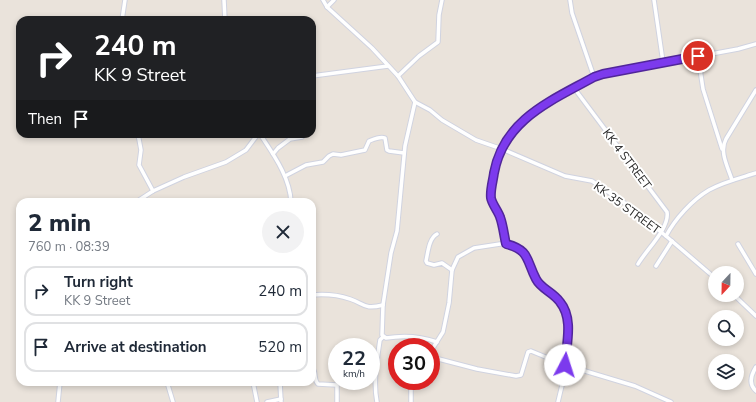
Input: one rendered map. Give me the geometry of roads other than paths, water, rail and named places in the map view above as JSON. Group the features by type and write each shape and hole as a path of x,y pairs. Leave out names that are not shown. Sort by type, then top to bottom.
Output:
{"street":[{"path":"123,16 125,0"},
{"path":"224,0 224,16"},
{"name":"KK 35 STREET","path":"323,0 327,8 372,48 398,76 415,102 476,140 502,149 565,176 592,182 626,204 708,272"},
{"path":"327,8 334,0"},
{"path":"398,76 419,56 438,42 439,15 442,0"},
{"path":"570,0 572,13 594,77"},
{"path":"654,0 663,62"},
{"path":"506,244 501,218 491,198 495,170 502,149 520,123 531,113 594,77 663,62 738,49 756,44"},
{"path":"698,56 703,89 732,180"},
{"path":"316,75 388,66"},
{"name":"KK 4 STREET","path":"574,88 665,209 667,217 661,232"},
{"path":"723,150 726,139 756,90"},
{"path":"377,402 375,389 380,340 383,337 382,305 391,253 397,231 404,153 415,102"},
{"path":"139,138 141,150 139,165 153,191"},
{"path":"142,198 153,191 184,177 226,162 246,150 256,138"},
{"path":"262,138 273,154 285,176 291,198"},
{"path":"273,154 290,139 296,138"},
{"path":"285,176 306,165 323,162 333,154 341,155 365,150 369,140 375,138 385,138 387,150 404,153"},
{"path":"666,236 679,216 705,193 732,180 756,173"},
{"path":"638,264 661,232"},
{"path":"437,234 433,237 426,261 427,263 434,265 442,262 452,270"},
{"path":"656,266 672,242"},
{"path":"439,338 443,332 446,316 452,270 458,257 474,248 500,244 517,246 524,252 536,279 544,290 560,302 565,312 568,327 565,365 558,402"},
{"path":"738,244 756,274"},
{"path":"316,295 338,296 351,299 370,308 382,305"},
{"path":"741,302 756,316"},
{"path":"383,337 399,336 419,338"},
{"path":"440,359 477,369 516,376 521,375 529,351 565,365 612,380 620,380 671,402"},
{"path":"756,367 751,378 753,388 756,391"},
{"path":"316,380 318,384 337,385 337,402"},
{"path":"58,402 60,386"},
{"path":"169,386 173,402"},
{"path":"254,386 257,402"},
{"path":"267,402 281,401 280,386"},
{"path":"411,390 411,402"}]}
